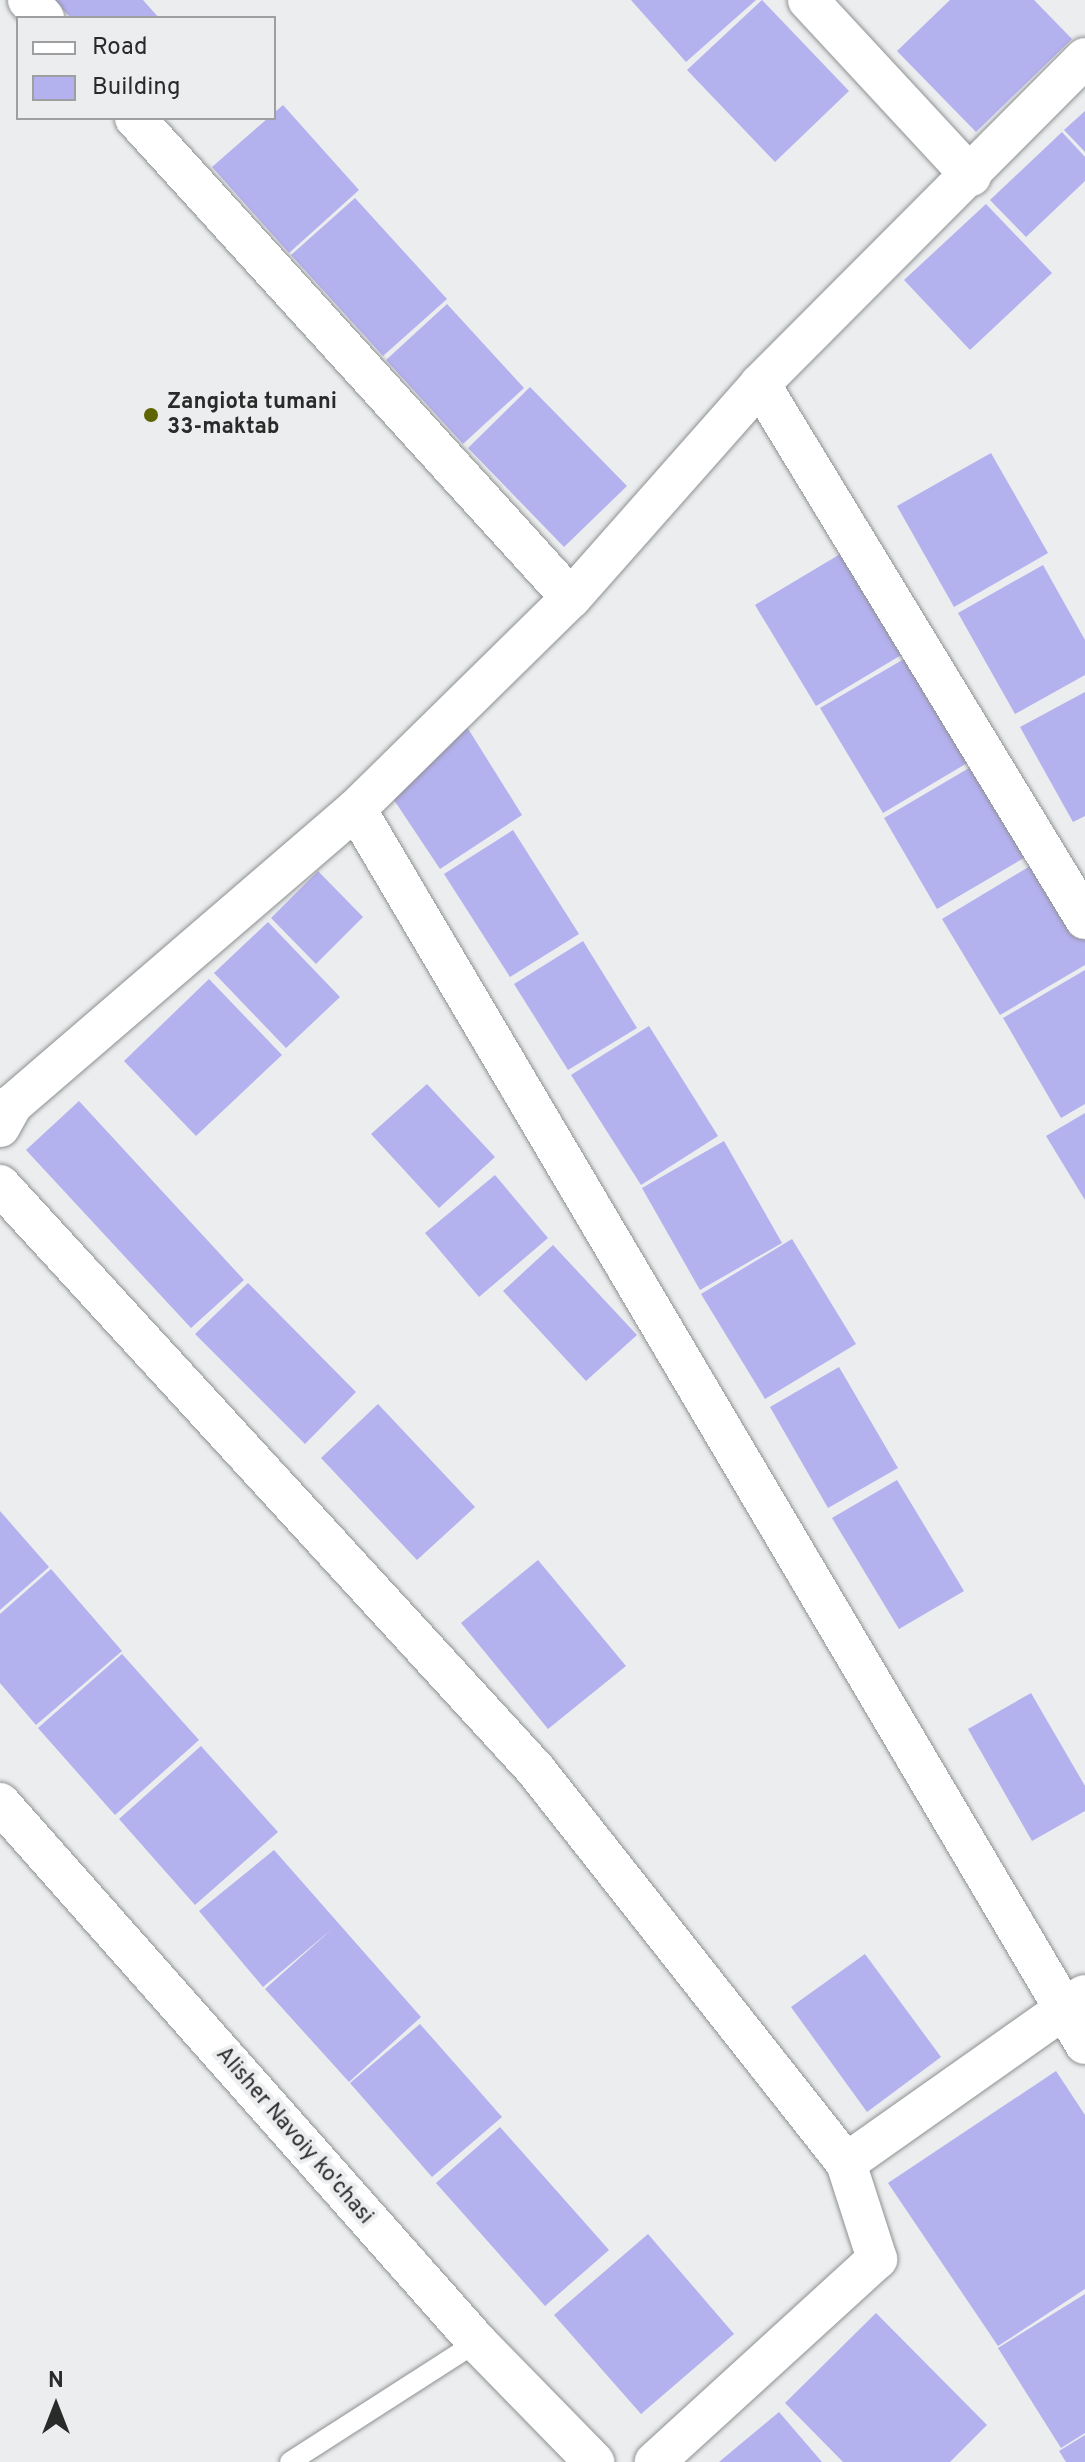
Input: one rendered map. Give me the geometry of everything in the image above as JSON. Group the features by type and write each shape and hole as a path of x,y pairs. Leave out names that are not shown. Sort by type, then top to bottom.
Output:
{"street":[{"path":"28,0 42,16"},
{"path":"808,0 971,176"},
{"path":"0,1127 13,1104 356,809 571,598 760,384 971,176 1085,58"},
{"path":"137,120 571,598"},
{"path":"760,384 1085,919"},
{"path":"356,809 1074,2001 1085,2044"},
{"path":"0,1185 535,1769 846,2163 877,2259 655,2462"},
{"name":"Alisher Navoiy ko'chasi","path":"0,1803 477,2342 594,2462"},
{"path":"846,2163 1074,2001"}],"lane":[{"path":"290,2462 477,2342"}],"building":[{"path":"53,0 143,0 157,16 69,16"},
{"path":"631,0 756,0 686,62"},
{"path":"762,0 849,91 775,162 687,70"},
{"path":"950,0 1034,0 1072,39 976,132 897,51"},
{"path":"283,105 359,190 289,253 212,167 266,120 276,120 276,111"},
{"path":"1085,111 1085,152 1064,130"},
{"path":"1062,132 1085,157 1085,181 1026,237 990,200"},
{"path":"355,198 447,299 383,356 291,255"},
{"path":"986,204 1052,273 970,350 904,280"},
{"path":"447,304 524,388 463,444 386,360"},
{"path":"530,387 627,486 564,547 468,448"},
{"path":"991,453 1048,553 954,607 897,506"},
{"path":"852,547 913,648 816,706 755,605"},
{"path":"1043,565 1085,640 1085,675 1015,714 958,613"},
{"path":"916,652 979,756 883,813 820,708"},
{"path":"1085,692 1085,816 1073,822 1020,727"},
{"path":"467,727 522,815 440,869 390,794"},
{"path":"981,761 1034,852 937,909 884,818"},
{"path":"513,830 579,934 510,977 444,874"},
{"path":"1040,860 1085,935 1085,965 1000,1015 942,919"},
{"path":"318,871 363,917 316,964 271,918"},
{"path":"268,922 340,997 286,1048 214,973"},
{"path":"583,941 637,1028 568,1070 514,984"},
{"path":"1085,970 1085,1104 1061,1118 1003,1018"},
{"path":"209,979 282,1055 196,1136 124,1061"},
{"path":"649,1026 718,1136 641,1185 571,1075"},
{"path":"427,1084 495,1157 439,1208 371,1134"},
{"path":"79,1101 244,1280 191,1328 26,1150"},
{"path":"1085,1113 1085,1200 1046,1136"},
{"path":"724,1141 782,1243 700,1290 642,1188"},
{"path":"495,1175 548,1238 479,1297 425,1233"},
{"path":"792,1239 856,1344 765,1399 701,1294"},
{"path":"553,1245 637,1335 586,1381 503,1291"},
{"path":"248,1283 356,1392 305,1444 195,1334"},
{"path":"839,1367 898,1468 828,1508 770,1407"},
{"path":"378,1404 475,1507 417,1560 321,1458"},
{"path":"897,1480 964,1591 899,1629 832,1518"},
{"path":"0,1511 49,1567 0,1610"},
{"path":"538,1560 626,1666 548,1729 461,1623"},
{"path":"51,1569 122,1651 36,1725 0,1683 0,1614"},
{"path":"122,1654 199,1740 115,1815 38,1728"},
{"path":"1031,1693 1085,1786 1085,1811 1032,1841 968,1729"},
{"path":"201,1746 278,1832 195,1905 119,1819"},
{"path":"274,1850 421,2017 349,2082 265,1989 332,1929 263,1987 199,1911"},
{"path":"865,1954 941,2057 867,2112 791,2007"},
{"path":"420,2024 502,2117 432,2177 350,2083"},
{"path":"1056,2071 1085,2115 1085,2289 998,2346 888,2183"},
{"path":"500,2127 609,2250 545,2306 436,2183"},
{"path":"648,2234 734,2334 641,2414 554,2315"},
{"path":"1085,2294 1085,2433 1061,2448 998,2348"},
{"path":"876,2313 987,2425 950,2462 843,2462 785,2403"},
{"path":"779,2412 822,2462 719,2462"},
{"path":"1085,2435 1085,2462 1066,2462 1059,2451"}],"place":[{"name":"Zangiota tumani 33-maktab","path":"151,415"}]}
